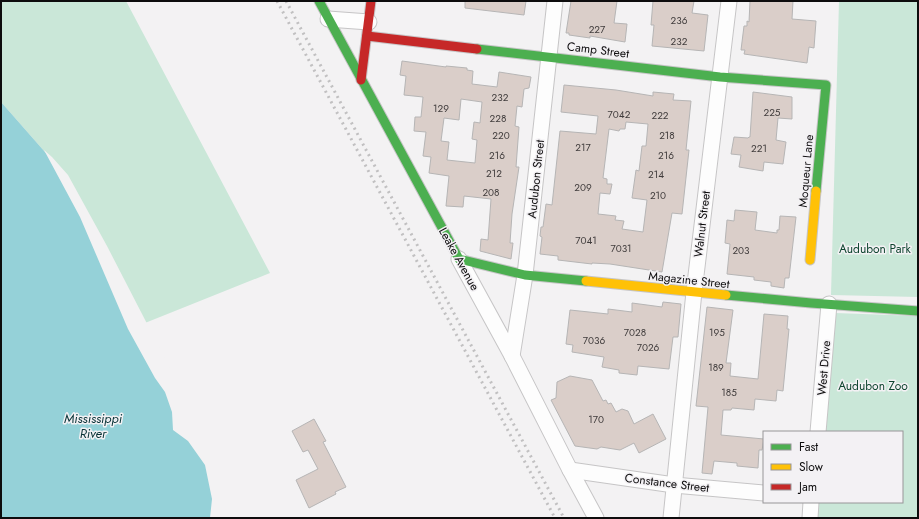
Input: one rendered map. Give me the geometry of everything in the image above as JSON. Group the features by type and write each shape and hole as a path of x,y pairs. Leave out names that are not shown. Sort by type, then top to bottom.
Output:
{"street":[{"name":"Leake Avenue","path":"318,1 512,356 596,518"},
{"path":"361,80 371,1"},
{"name":"Audubon Street","path":"512,356 525,275 555,1"},
{"name":"Walnut Street","path":"670,518 694,292 729,1"},
{"path":"328,19 368,29"},
{"name":"Camp Street","path":"368,29 548,56 720,77 826,84"},
{"name":"Moqueur Lane","path":"810,260 826,84"},
{"name":"Magazine Street","path":"459,259 525,275 694,292 918,311"},
{"name":"West Drive","path":"818,431 829,304"},
{"name":"Constance Street","path":"570,470 674,485 763,493"},
{"path":"810,518 811,503"}],"green space":[{"path":"1,1 126,1 270,273 145,323 66,176 1,102"},
{"name":"Audubon Park","path":"839,1 918,1 918,297 831,295"},
{"name":"Audubon Zoo","path":"835,313 918,316 918,518 812,518 814,503 903,503 903,431 822,431"}],"water":[{"name":"Mississippi River","path":"1,102 66,176 187,419 218,464 223,518 1,518"}],"pier":[{"path":"44,150 68,175 107,246 174,376 188,418 220,464 226,510 225,518 210,518 212,499 205,465 188,441 173,430 172,412 165,392 155,378 128,329 80,217"}],"building":[{"path":"465,1 526,1 524,15 465,8"},
{"path":"571,1 617,1 614,23 627,24 625,42 590,36 590,38 569,35 569,33 566,33"},
{"path":"653,1 694,1 692,13 708,15 704,51 652,46 654,25 651,25"},
{"path":"750,1 793,1 792,19 816,21 814,48 809,47 807,63 744,54 745,50 741,50 744,26 747,26 747,21 749,22"},
{"path":"402,61 446,67 467,68 467,70 473,71 472,84 497,87 499,72 531,77 529,88 524,89 522,107 517,106 515,126 519,127 516,167 519,167 512,214 510,243 513,243 511,259 480,251 481,239 488,240 491,199 464,196 463,207 446,206 449,176 429,173 431,157 423,156 426,132 414,131 415,117 421,117 423,97 404,95 406,76 400,75","holes":["461,99 482,102 480,123 474,122 472,139 477,140 475,163 447,160 449,142 441,141 444,118 459,120"]},
{"path":"564,85 616,90 653,96 653,92 674,94 673,100 691,101 686,150 689,150 682,214 672,213 662,272 610,264 592,264 558,260 558,256 540,254 542,237 540,236 541,227 543,227 546,204 552,205 560,131 596,134 598,116 561,112","holes":["626,122 648,124 646,146 642,146 639,171 636,170 632,198 647,200 643,232 622,229 624,221 615,220 616,216 598,214 600,193 610,194 612,184 607,184 607,179 603,178 609,129 619,131 620,129 625,129"]},
{"path":"753,92 792,97 792,119 778,118 776,140 786,142 783,164 764,162 763,171 739,167 741,155 731,154 734,137 750,137"},
{"path":"735,210 757,212 755,230 777,233 777,230 779,230 780,216 796,217 789,278 785,278 784,288 771,286 771,282 754,280 754,277 727,274 730,244 725,243 727,220 734,221"},
{"path":"663,302 681,304 678,337 673,337 669,369 638,366 637,375 619,373 619,370 602,367 604,357 572,352 573,345 566,344 570,310 608,314 608,309 632,312 632,303 662,307"},
{"path":"707,307 733,310 726,363 731,363 730,376 758,379 764,314 788,316 787,329 789,329 783,391 777,390 776,401 755,399 754,410 732,408 731,410 723,410 721,435 763,439 762,450 759,450 758,468 737,466 737,463 714,461 712,474 702,473 708,407 696,406"},
{"path":"570,376 592,380 603,401 606,400 608,404 611,403 616,412 622,409 628,411 634,424 653,414 666,439 639,453 634,443 620,450 601,447 597,449 575,446 551,400 556,398 557,382"},
{"path":"314,419 326,441 323,442 346,487 309,508 296,480 318,469 308,450 303,452 292,431"}],"railway":[{"path":"277,1 555,518"},
{"path":"286,1 564,518"}],"traffic: fast":[{"path":"319,1 459,259 525,275 586,281"},
{"path":"477,49 720,77 826,85 816,191"},
{"path":"726,295 918,311"}],"traffic: slow":[{"path":"810,260 816,191"},
{"path":"586,281 726,295"}],"traffic: jam":[{"path":"361,80 371,1"},
{"path":"367,36 477,49"}]}
